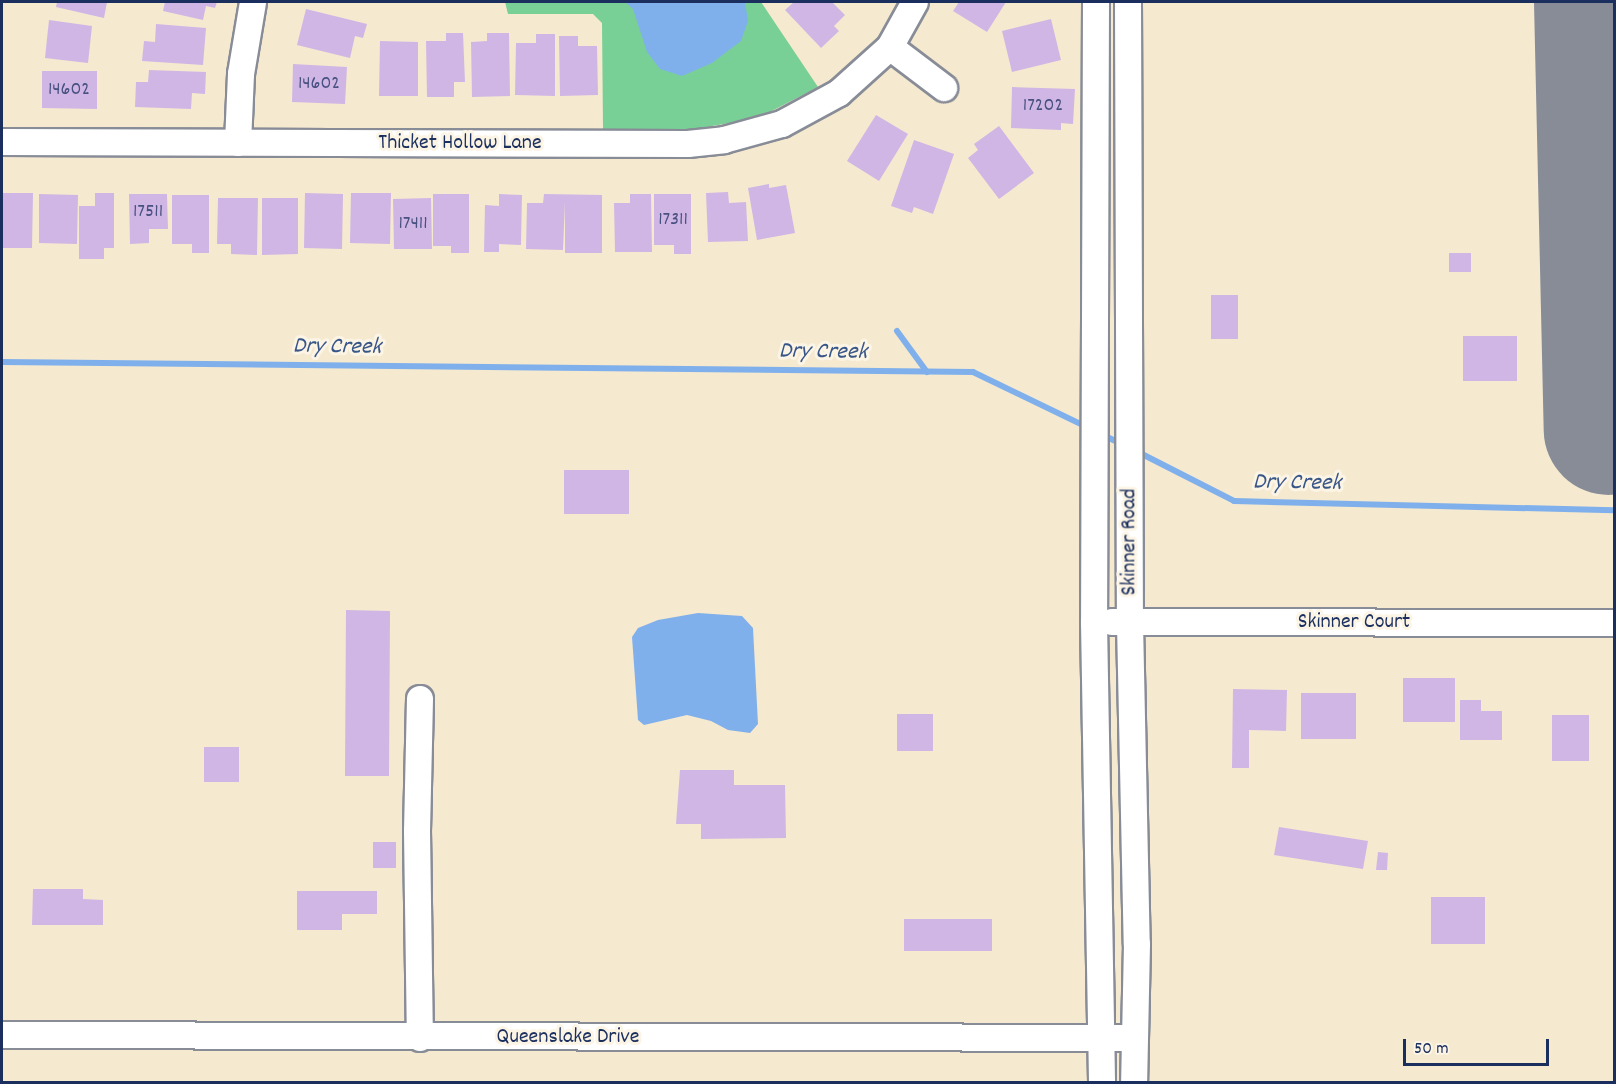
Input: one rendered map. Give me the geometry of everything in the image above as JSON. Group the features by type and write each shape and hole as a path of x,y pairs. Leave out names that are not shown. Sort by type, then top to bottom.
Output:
{"street":[{"path":"238,143 241,74 253,2"},
{"name":"Thicket Hollow Lane","path":"2,142 688,144 724,140 749,136 814,109 860,76 890,47 915,2"},
{"name":"Skinner Road","path":"1096,2 1094,622 1102,1083"},
{"name":"Skinner Road","path":"1128,2 1130,623 1137,944 1134,1083"},
{"path":"890,47 944,88"},
{"name":"Skinner Court","path":"1094,622 1614,623"},
{"path":"420,699 417,879 420,1038"},
{"name":"Queenslake Drive","path":"2,1035 420,1038 1134,1038"}],"green space":[{"path":"505,2 761,2 818,87 758,118 695,129 603,129 602,23 593,14 508,14"}],"water":[{"path":"625,2 745,2 748,21 741,41 712,63 682,76 660,69 647,52 633,9"},
{"path":"698,613 742,616 753,628 758,724 750,733 728,730 711,721 687,715 644,725 638,720 632,637 638,628 658,620"}],"building":[{"path":"57,2 107,2 104,18 56,7"},
{"path":"165,2 217,2 215,8 206,6 203,20 163,11"},
{"path":"794,2 832,2 845,15 834,26 839,31 821,48 785,10"},
{"path":"959,2 1006,2 987,32 953,11"},
{"path":"306,9 367,24 363,38 355,36 350,58 297,45"},
{"path":"1051,19 1061,60 1012,72 1002,31"},
{"path":"49,20 92,26 88,63 45,58"},
{"path":"156,24 206,28 203,65 142,61 144,41 155,42"},
{"path":"446,33 463,33 465,82 454,82 454,97 427,97 426,41 446,41"},
{"path":"487,33 509,33 510,96 472,97 471,42 487,41"},
{"path":"536,34 555,34 555,96 515,95 516,43 536,43"},
{"path":"559,36 578,36 578,46 597,46 598,95 560,96"},
{"path":"380,41 418,42 418,96 379,96"},
{"path":"293,64 347,67 345,104 292,102"},
{"path":"149,70 206,72 205,94 192,93 191,109 135,107 136,82 148,82"},
{"path":"42,71 97,71 97,109 42,108"},
{"path":"1012,87 1075,89 1073,124 1061,123 1061,130 1011,128"},
{"path":"876,115 908,134 879,181 847,161"},
{"path":"999,126 1034,173 999,199 968,158 978,150 974,144"},
{"path":"914,140 954,154 933,214 914,207 912,213 891,206"},
{"path":"769,184 769,188 786,185 795,233 757,240 748,188"},
{"path":"728,192 729,203 746,202 748,241 708,242 706,193"},
{"path":"2,193 33,193 32,248 2,248"},
{"path":"95,193 114,193 114,248 104,248 104,259 79,259 79,206 95,206"},
{"path":"305,193 343,194 342,249 304,248"},
{"path":"351,193 391,193 390,244 350,243"},
{"path":"39,194 78,195 77,244 39,243"},
{"path":"129,194 167,194 168,229 149,229 149,243 130,244"},
{"path":"433,194 469,194 469,253 451,253 451,246 433,246"},
{"path":"499,194 522,195 521,245 499,244 499,252 484,252 485,205 499,206"},
{"path":"544,194 602,195 602,253 565,253 565,202 563,250 526,249 527,203 543,203"},
{"path":"630,194 651,194 652,252 615,252 614,203 630,203"},
{"path":"654,194 691,194 691,254 674,254 674,245 654,245"},
{"path":"172,195 209,195 209,253 192,253 192,244 172,244"},
{"path":"218,198 258,198 257,255 231,254 231,244 217,244"},
{"path":"262,198 298,198 298,254 262,255"},
{"path":"431,198 432,249 394,249 393,199"},
{"path":"1449,253 1471,253 1471,272 1449,272"},
{"path":"1211,295 1238,295 1238,339 1211,339"},
{"path":"1463,336 1517,336 1517,381 1463,381"},
{"path":"564,470 629,470 629,514 564,514"},
{"path":"346,610 390,611 389,776 345,776"},
{"path":"1403,678 1455,678 1455,722 1403,722"},
{"path":"1233,689 1287,690 1286,731 1249,730 1249,768 1232,768"},
{"path":"1301,693 1356,693 1356,739 1301,739"},
{"path":"1460,700 1481,700 1481,711 1502,711 1502,740 1460,740"},
{"path":"897,714 933,714 933,751 897,751"},
{"path":"1552,715 1589,715 1589,761 1552,761"},
{"path":"204,747 239,747 239,782 204,782"},
{"path":"680,770 734,770 734,785 785,785 786,838 701,839 701,824 676,824"},
{"path":"1279,827 1368,841 1363,869 1274,855"},
{"path":"373,842 396,842 396,868 373,868"},
{"path":"1378,852 1388,853 1387,870 1376,870"},
{"path":"33,889 83,889 83,899 103,900 103,925 32,925"},
{"path":"297,891 377,891 377,914 342,914 342,930 297,930"},
{"path":"1431,897 1485,897 1485,944 1431,944"},
{"path":"904,919 992,919 992,951 904,951"}],"waterway":[{"path":"897,331 927,372"},
{"name":"Dry Creek","path":"2,362 973,372 1089,428"},
{"name":"Dry Creek","path":"1101,434 1124,445"},
{"name":"Dry Creek","path":"1136,451 1234,501 1614,510"}],"runway":[{"path":"1599,2 1609,430"}]}
